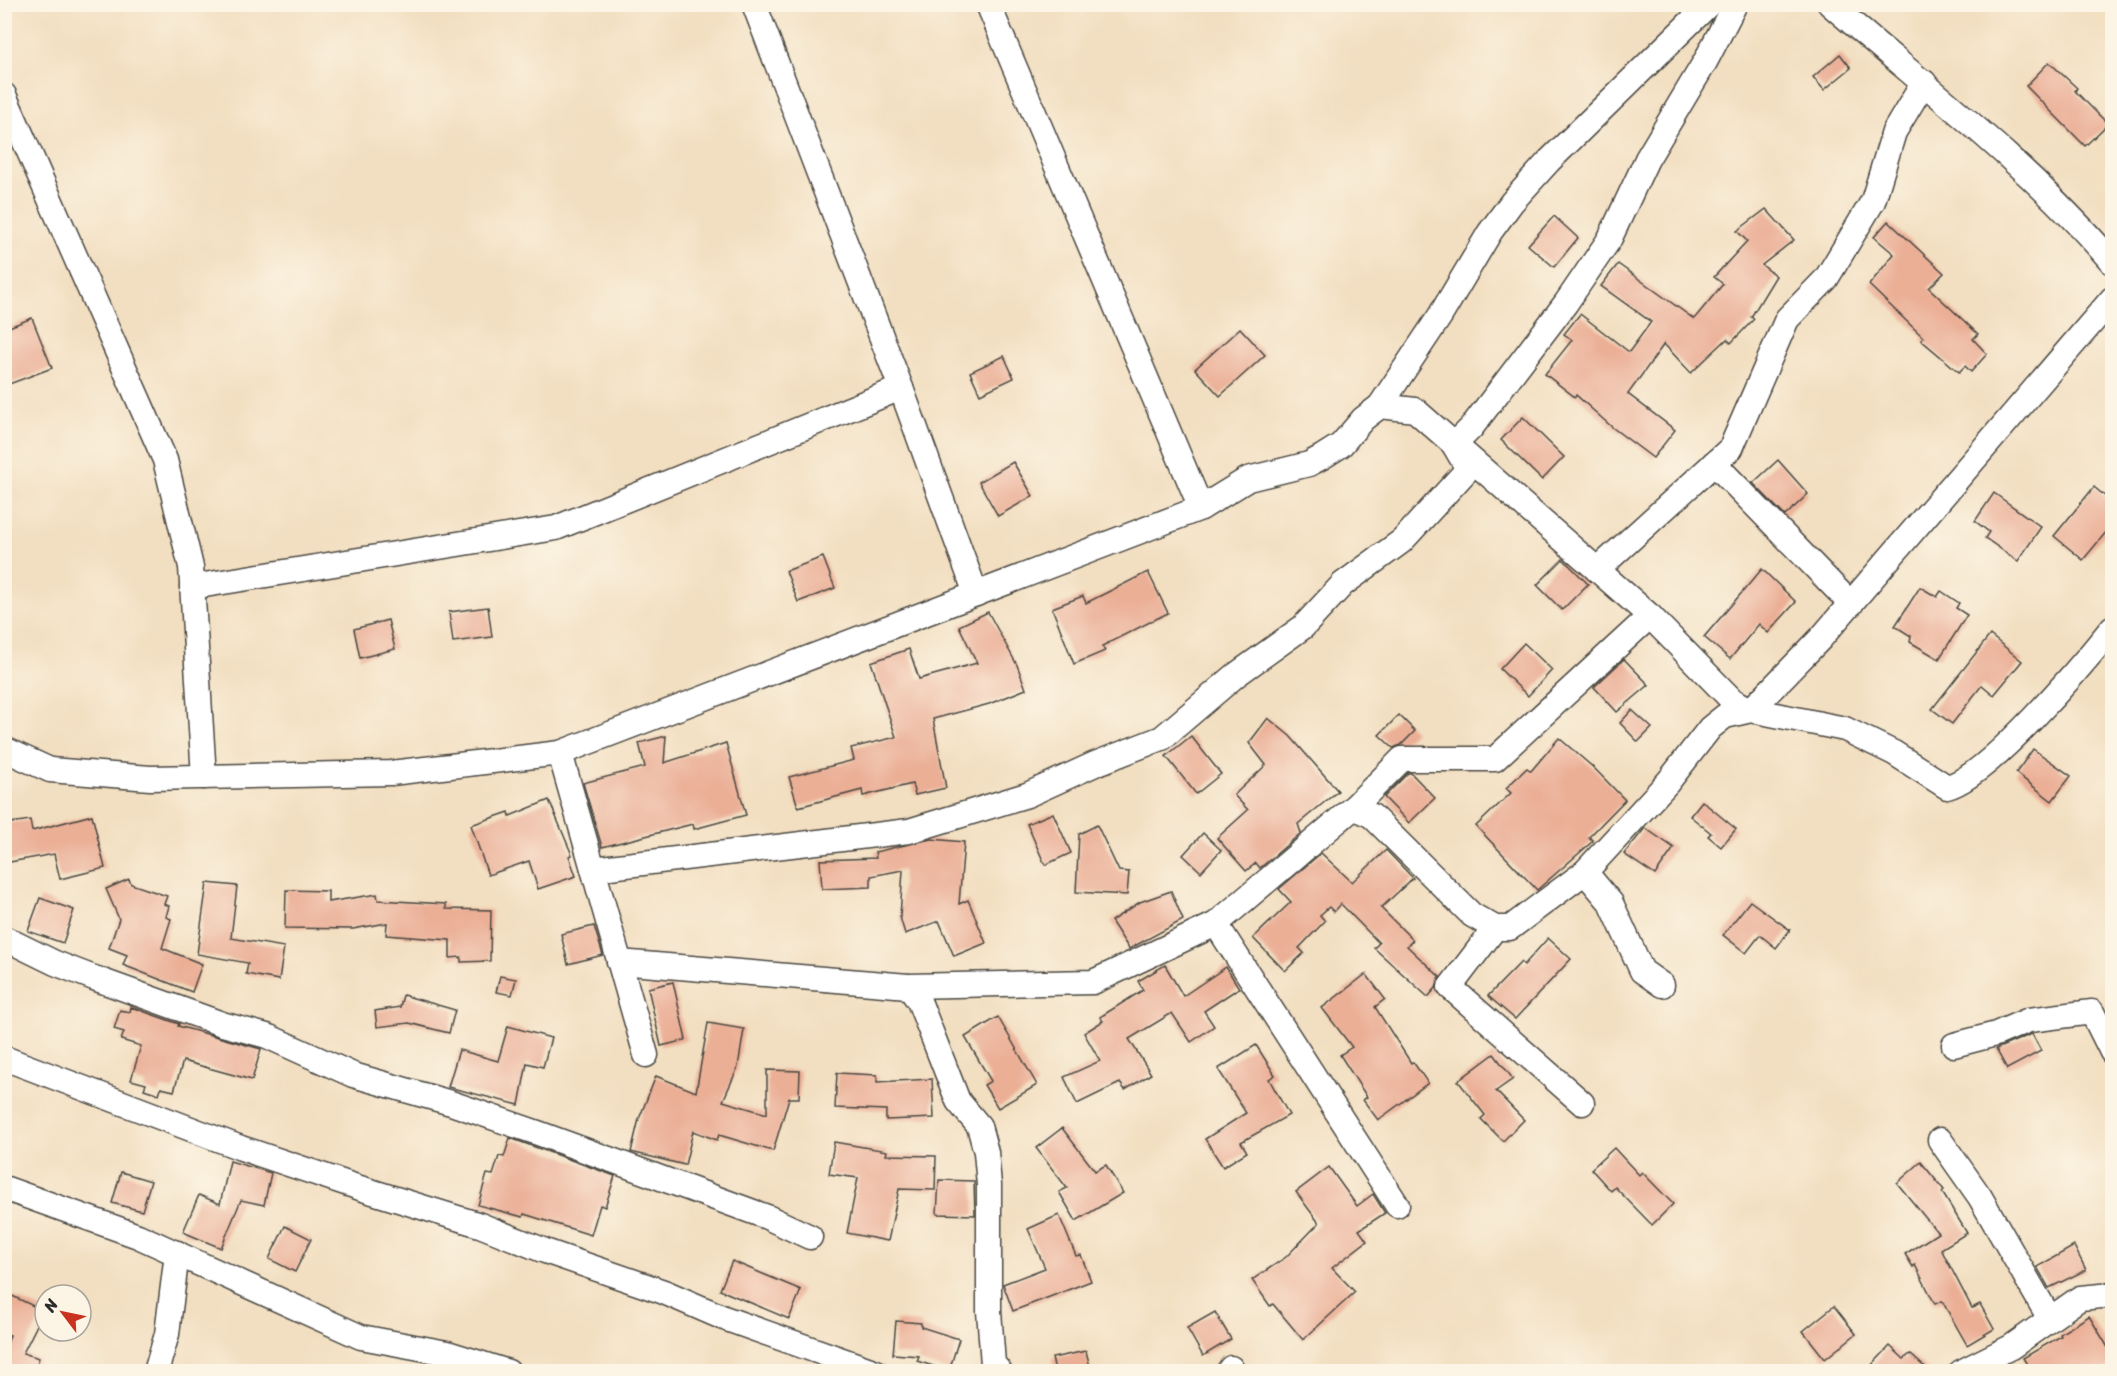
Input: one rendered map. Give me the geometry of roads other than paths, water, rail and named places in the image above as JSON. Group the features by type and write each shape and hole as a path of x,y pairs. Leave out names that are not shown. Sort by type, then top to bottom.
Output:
{"street":[{"path":"754,4 901,388 976,594"},
{"path":"988,4 1202,508"},
{"path":"4,749 50,770 150,778 391,773 560,753 1202,508 1248,479 1309,464 1341,445 1363,419 1380,406 1512,202 1549,161 1709,4"},
{"path":"1454,445 1471,428 1566,303 1610,240 1647,159 1705,62 1735,4"},
{"path":"1830,4 1924,82 2040,186 2112,262"},
{"path":"1597,570 1731,448 1787,319 1826,279 1873,201 1894,132 1924,82"},
{"path":"4,95 165,460 191,567 204,777"},
{"path":"1354,807 1372,816 1472,915 1495,928 1510,928 1585,872 1668,782 1710,728 1725,716 1751,710 1851,604 2112,299"},
{"path":"192,587 556,528 901,388"},
{"path":"1380,406 1415,410 1650,616 1732,700 1751,710 1845,729 1894,753 1947,787 1958,785 1979,770 2004,747 2085,663 2112,628"},
{"path":"593,869 909,831 1028,795 1095,764 1162,738 1236,675 1303,627 1343,584 1402,541 1468,469 1454,445"},
{"path":"1714,463 1851,604"},
{"path":"619,962 908,986 1093,982 1216,924 1354,807 1402,759 1496,759 1650,616"},
{"path":"560,753 646,1055"},
{"path":"1585,872 1611,903 1642,971 1662,985"},
{"path":"1216,924 1397,1205"},
{"path":"1495,928 1450,987 1582,1103"},
{"path":"4,938 55,963 222,1024 267,1036 353,1075 451,1103 538,1133 767,1217 810,1237"},
{"path":"908,986 919,1001 958,1101 979,1126 986,1152 989,1185 989,1311 996,1369"},
{"path":"1954,1045 1996,1035 2029,1020 2092,1012 2112,1052"},
{"path":"4,1058 241,1148 480,1225 545,1251 664,1292 724,1318 876,1371"},
{"path":"1940,1140 1980,1197 2050,1319"},
{"path":"4,1188 138,1236 361,1336 447,1353 508,1371"},
{"path":"156,1371 167,1334 177,1253"},
{"path":"1961,1371 2011,1347 2080,1299 2112,1294"}]}
